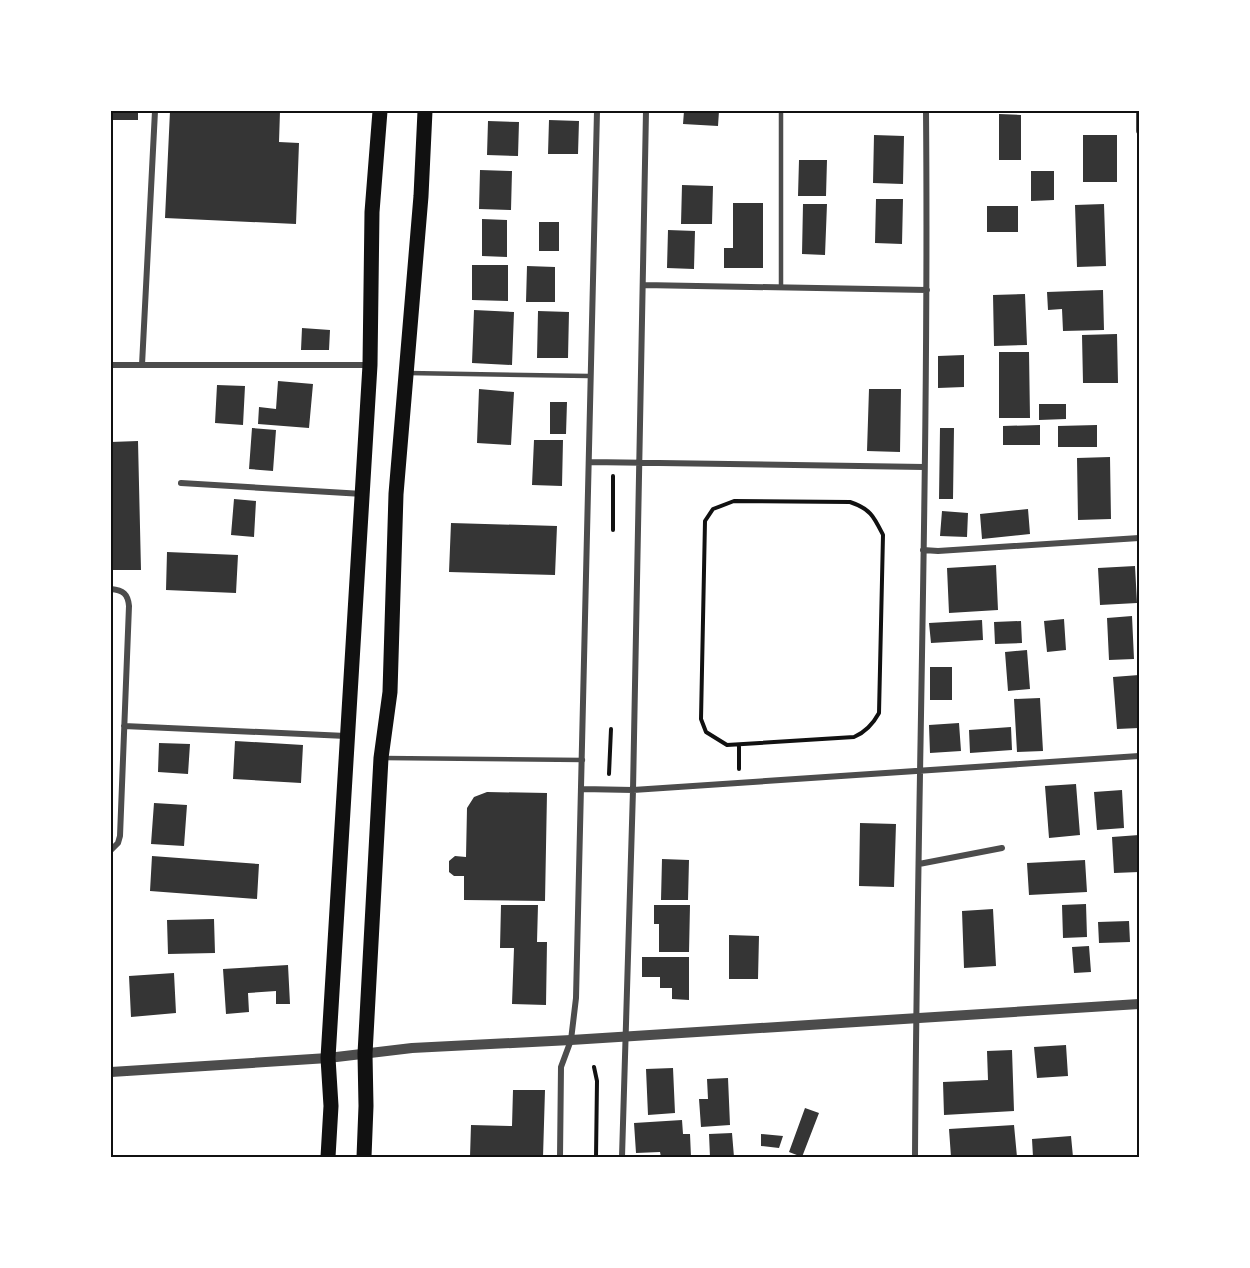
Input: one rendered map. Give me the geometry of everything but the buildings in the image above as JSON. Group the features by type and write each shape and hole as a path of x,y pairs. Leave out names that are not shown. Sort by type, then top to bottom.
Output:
{"main road":[{"path":"328,1157 331,1106 328,1058 346,736 363,494 370,365 372,212 380,111"},
{"path":"364,1157 365,1054 381,758 390,692 396,494 421,196 425,111"}],"street":[{"path":"142,365 155,111"},
{"path":"560,1157 561,1067 571,1040 576,998 597,111"},
{"path":"622,1157 633,789 646,111"},
{"path":"915,1157 927,290 926,111"},
{"path":"1139,111 1139,131"},
{"path":"643,285 927,290"},
{"path":"111,365 370,365"},
{"path":"590,462 924,467"},
{"path":"181,483 363,494"},
{"path":"923,550 938,551 1139,538"},
{"path":"111,589 124,592 128,597 129,606 120,836 118,843 111,850"},
{"path":"124,726 346,736"},
{"path":"582,789 633,789 1139,756"},
{"path":"919,864 1002,849"},
{"path":"111,1072 328,1058 412,1048 1139,1004"}],"lane":[{"path":"781,111 781,287"},
{"path":"405,373 590,376"},
{"path":"381,758 583,760"}],"path":[{"path":"613,462 613,530"},
{"path":"734,501 850,502 864,507 874,517 883,535 879,713 874,723 862,734 854,737 739,745 727,745 706,732 701,719 705,521 713,509 734,501"},
{"path":"603,529 622,531"},
{"path":"609,789 611,729 617,727"},
{"path":"739,745 739,782"},
{"path":"594,1066 597,1081 596,1157"}]}
